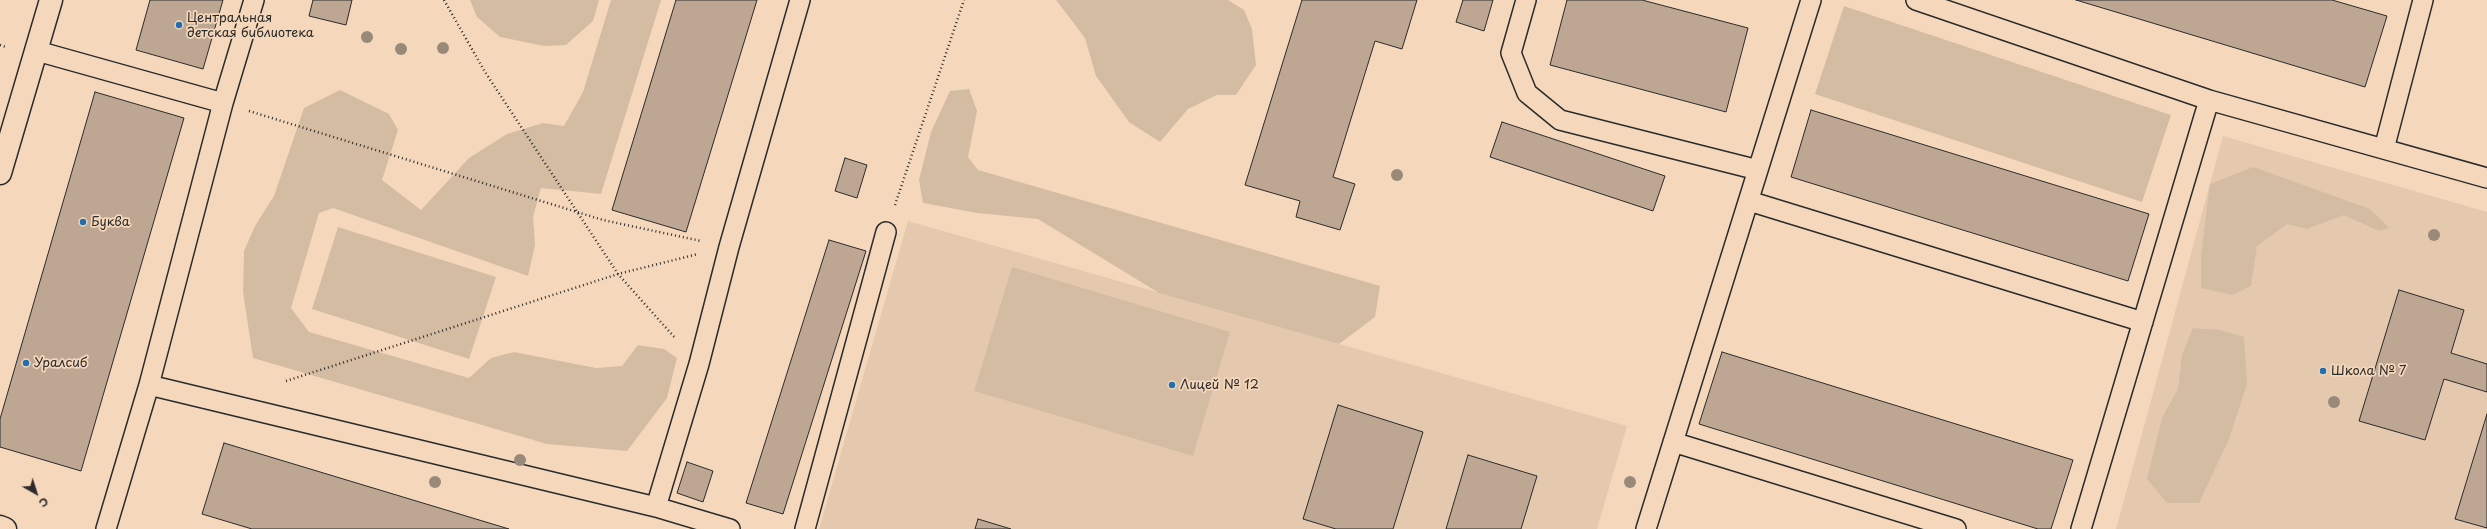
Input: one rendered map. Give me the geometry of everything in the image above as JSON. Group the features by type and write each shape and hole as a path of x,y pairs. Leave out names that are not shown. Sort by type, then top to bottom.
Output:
{"street":[{"path":"0,173 51,0"},
{"path":"0,528 5,529"}],"lane":[{"path":"106,529 149,385 224,103 254,0"},
{"path":"656,507 699,364 729,247 800,0"},
{"path":"1526,0 1511,53 1527,93 1560,120 1758,170"},
{"path":"1646,529 1811,0"},
{"path":"1916,0 2209,100 2487,178"},
{"path":"2384,149 2423,0"},
{"path":"36,51 224,103"},
{"path":"2081,529 2209,100"},
{"path":"1749,200 2143,322"},
{"path":"805,529 886,232"},
{"path":"149,385 656,507 730,529"},
{"path":"1673,442 1956,529"}],"path":[{"path":"444,0 485,72 618,274 699,364"},
{"path":"886,232 964,0"},
{"path":"224,103 603,220 729,247"},
{"path":"286,381 618,274 729,247"}],"shaded area":[{"path":"470,0 599,0 593,21 566,45 544,46 500,37 477,17"},
{"path":"611,0 661,0 601,194 541,188 533,217 535,245 528,276 333,208 319,213 291,308 309,332 469,378 491,358 514,352 596,368 622,366 638,345 664,349 677,358 667,398 627,451 547,444 253,358 243,292 244,251 255,226 274,196 304,108 340,90 389,114 398,130 382,180 421,210 469,158 507,134 543,123 564,126 583,92"},
{"path":"1056,0 1228,0 1244,10 1252,29 1256,65 1236,95 1217,95 1188,109 1160,142 1129,122 1096,76 1085,38"},
{"path":"1844,6 2171,115 2142,202 1815,94"},
{"path":"969,89 977,111 968,157 978,170 1380,286 1375,317 1339,344 1159,293 1038,219 977,213 923,203 919,180 931,132 950,91"},
{"name":"Школа № 7","path":"2223,136 2487,212 2487,529 2116,529"},
{"path":"2253,167 2370,209 2389,228 2379,231 2344,215 2307,229 2287,224 2257,246 2251,286 2233,295 2201,288 2201,256 2210,184"},
{"name":"Лицей № 12","path":"908,221 1627,426 1597,529 819,529"},
{"path":"338,227 496,277 469,359 312,309"},
{"path":"1012,267 1230,332 1193,456 974,391"},
{"path":"2193,328 2220,330 2244,337 2247,384 2229,439 2199,503 2167,503 2147,479 2162,418 2178,389 2182,355"}],"building":[{"name":"Центральная детская библиотека","path":"150,0 223,0 203,69 136,50"},
{"path":"313,0 352,0 346,25 309,16"},
{"path":"676,0 757,0 686,232 612,210"},
{"path":"1302,0 1417,0 1402,49 1375,41 1333,177 1355,184 1340,230 1296,217 1300,201 1245,185"},
{"path":"1463,0 1493,0 1484,31 1456,22"},
{"path":"1567,0 1642,0 1748,28 1726,112 1550,65"},
{"path":"2076,0 2332,0 2387,16 2365,87"},
{"path":"95,92 184,118 81,471 0,447 0,419"},
{"path":"1811,110 2149,214 2128,281 1791,177"},
{"path":"1502,122 1665,176 1653,211 1490,157"},
{"path":"845,158 867,165 857,198 835,191"},
{"path":"829,240 866,251 783,514 746,503"},
{"path":"2399,290 2464,310 2451,353 2487,364 2487,392 2444,379 2425,440 2359,421"},
{"path":"1722,352 2073,460 2051,529 2038,529 1699,424"},
{"path":"1338,405 1423,432 1393,529 1336,529 1303,519"},
{"path":"2487,414 2487,528 2455,519"},
{"path":"224,443 509,529 252,529 202,514"},
{"path":"1468,455 1537,476 1521,529 1446,529"},
{"path":"687,462 713,471 703,502 677,493"},
{"path":"978,519 1011,529 975,529"}],"place":[{"name":"Центральная детская библиотека","path":"179,25"},
{"name":"Буква","path":"83,222"},
{"name":"Уралсиб","path":"26,363"},
{"name":"Школа № 7","path":"2323,371"},
{"name":"Лицей № 12","path":"1172,385"}]}
